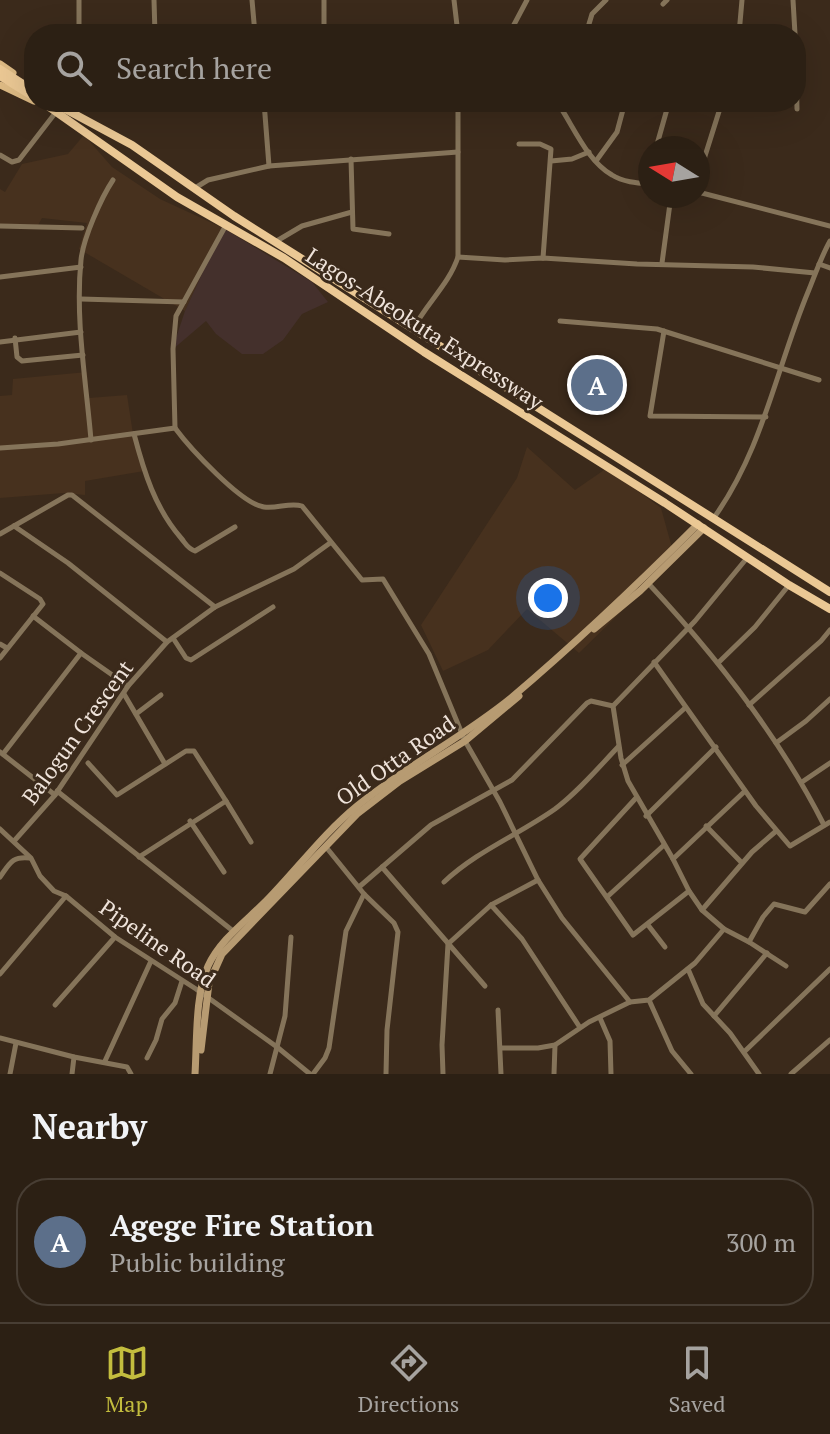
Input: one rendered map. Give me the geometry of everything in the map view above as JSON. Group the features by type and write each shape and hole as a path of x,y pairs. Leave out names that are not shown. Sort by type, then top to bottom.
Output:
{"highway":[{"path":"0,66 24,82"},
{"name":"Lagos-Abeokuta Expressway","path":"0,76 24,93"},
{"name":"Lagos-Abeokuta Expressway","path":"63,112 177,197 284,258 424,352 830,609"},
{"name":"Lagos-Abeokuta Expressway","path":"67,112 132,145 234,216 830,592"}],"main road":[{"path":"0,85 24,96"},
{"path":"464,738 648,583 701,526"},
{"name":"Old Otta Road","path":"204,995 222,954 369,803 464,738 701,526"},
{"name":"Old Otta Road","path":"197,1074 208,965 233,931 357,806 464,738"}],"street":[{"path":"79,0 79,24"},
{"path":"154,0 155,24"},
{"path":"252,0 254,24"},
{"path":"324,0 324,24"},
{"path":"454,0 457,24"},
{"path":"514,24 527,0"},
{"path":"590,24 595,10 606,0"},
{"path":"740,24 742,0"},
{"path":"793,0 794,24"},
{"path":"0,155 12,162 19,160 51,112"},
{"path":"265,112 269,166"},
{"path":"413,329 427,303 452,274 458,257 458,112"},
{"path":"566,112 589,152 608,173 621,180 638,182"},
{"path":"596,161 617,132 622,112"},
{"path":"659,136 666,112"},
{"path":"710,139 719,112"},
{"path":"519,144 540,144 551,149 543,258"},
{"path":"195,188 208,180 269,166 458,152"},
{"path":"551,161 572,159 589,152"},
{"path":"351,159 353,231 389,234"},
{"path":"91,440 81,332 81,267 86,241 113,180"},
{"path":"710,195 830,226"},
{"path":"662,263 669,208"},
{"path":"275,242 302,226 352,212"},
{"path":"226,225 173,328 175,428 195,454 251,502 265,507 302,506 362,580 383,579 429,654 464,738 538,880 562,918 630,1002"},
{"path":"0,226 82,228"},
{"path":"713,519 739,480 766,417 792,331 830,241"},
{"path":"458,257 753,267 815,273"},
{"path":"819,264 830,268"},
{"path":"0,277 81,267"},
{"path":"81,299 184,302"},
{"path":"560,321 664,331 819,380"},
{"path":"664,331 650,416 766,417"},
{"path":"0,342 81,332"},
{"path":"15,338 19,360 83,355"},
{"path":"1,447 91,440 175,428"},
{"path":"134,434 156,499 167,521 186,546 195,551 235,527"},
{"path":"0,534 68,495 76,497 215,607"},
{"path":"14,526 170,640 191,660 273,607"},
{"name":"Balogun Crescent","path":"15,840 56,793 128,686 170,640 215,607 294,569 330,543"},
{"path":"613,706 715,598 747,558"},
{"path":"0,573 43,601 0,658"},
{"path":"648,583 718,663 776,743 827,824 792,847 775,832 654,662"},
{"path":"718,663 755,627 789,585"},
{"path":"33,616 128,686"},
{"path":"749,705 830,630"},
{"path":"0,644 7,648"},
{"path":"81,653 1,753 233,931"},
{"path":"124,694 165,764"},
{"path":"136,714 161,695"},
{"path":"776,743 830,699"},
{"path":"359,887 431,825 512,780 587,703 594,701 613,706"},
{"path":"613,706 622,765 636,798 689,891 702,910 724,929 786,966"},
{"path":"622,765 685,708"},
{"path":"444,882 472,858 515,836 564,802 619,747"},
{"path":"646,816 716,747"},
{"path":"88,763 117,795 186,751 194,751 251,842"},
{"path":"802,782 830,763"},
{"path":"673,859 745,791"},
{"path":"636,798 580,859 633,935 689,891"},
{"path":"139,857 190,821 226,801"},
{"path":"190,821 224,872"},
{"path":"706,826 742,863"},
{"name":"Pipeline Road","path":"0,829 31,858 44,882 54,891 66,896 115,937 204,995 311,1074"},
{"path":"702,910 742,863 775,832"},
{"path":"607,897 664,845"},
{"path":"324,846 364,894 394,923 398,932 387,1030 386,1074"},
{"path":"0,877 12,861 19,857 31,858"},
{"path":"382,867 485,986"},
{"path":"443,1074 448,944 491,905 538,880"},
{"path":"749,942 774,904 805,912 830,884"},
{"path":"311,1074 325,1058 329,1048 346,931 364,894"},
{"path":"0,974 66,896"},
{"path":"491,905 522,939 579,1026"},
{"path":"648,925 665,947"},
{"path":"501,1048 555,1045 579,1026 630,1002 649,1000 688,969 724,929"},
{"path":"55,1005 115,937"},
{"path":"270,1074 285,1016 291,937"},
{"path":"714,1016 767,953"},
{"path":"105,1061 151,961"},
{"path":"688,969 699,996 759,1074"},
{"path":"744,1052 830,969"},
{"path":"147,1058 162,1019 175,1003 182,981"},
{"path":"649,1000 672,1051 691,1074"},
{"path":"498,1010 501,1074"},
{"path":"600,1018 610,1041 611,1074"},
{"path":"0,1038 127,1067 131,1074"},
{"path":"791,1074 830,1040"},
{"path":"10,1074 16,1043"},
{"path":"554,1074 555,1045"},
{"path":"72,1074 74,1057"}],"shaded area":[{"path":"84,135 112,167 160,199 223,228 185,311 79,249 87,223 42,218 38,225 0,224 0,189 5,192 22,164 68,154"},
{"path":"223,228 312,282 328,302 302,314 283,340 263,354 242,354 216,334 206,321 172,350 185,311"},
{"path":"87,372 89,398 127,395 133,434 144,471 85,481 85,495 64,493 0,498 0,396 12,395 13,379"},
{"path":"527,447 575,490 607,468 661,508 673,561 579,653 527,609 488,650 443,671 421,625 517,478"}],"place":[{"name":"Agege Fire Station","path":"597,385"}]}
